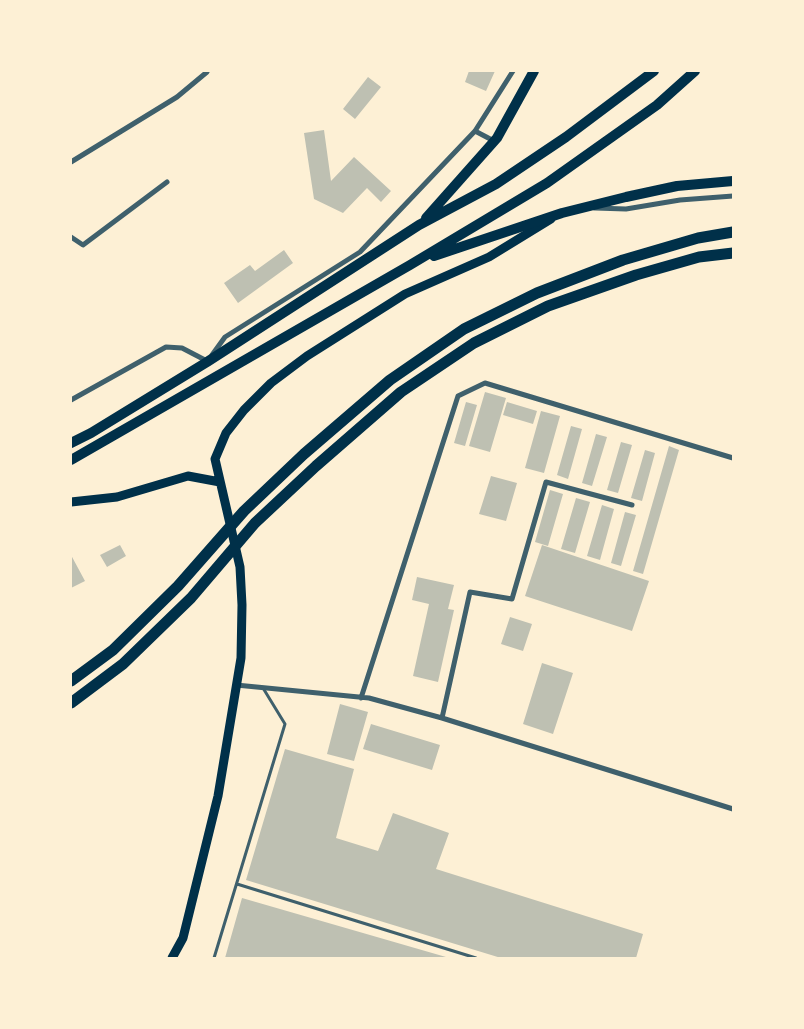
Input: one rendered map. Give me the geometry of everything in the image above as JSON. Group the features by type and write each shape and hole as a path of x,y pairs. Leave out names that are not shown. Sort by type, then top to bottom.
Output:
{"highway":[{"path":"419,225 494,141 534,71"},
{"path":"71,443 91,433 207,362 419,225 496,184 566,137 654,71"},
{"path":"71,460 547,183 657,105 695,71"},
{"path":"410,264 562,213 677,186 733,181"},
{"path":"71,681 113,650 178,586 244,511 304,454 390,380 464,329 538,293 623,260 698,238 733,232"},
{"path":"71,703 123,664 191,598 255,523 316,466 401,392 474,343 548,306 699,257 733,253"}],"main road":[{"path":"172,958 183,938 218,796 241,658 242,606 240,567 215,459 226,433 244,410 271,383 307,356 405,294 489,257 562,213"},
{"path":"71,502 117,497 188,476 220,482"}],"street":[{"path":"71,400 166,347 182,348 207,362 225,337 360,252 475,131 513,71"},
{"path":"71,162 176,97 208,72"},
{"path":"475,131 494,141"},
{"path":"71,237 83,245 167,182"},
{"path":"585,208 626,209 680,200 733,196"},
{"path":"361,698 458,396 485,383 733,458"},
{"path":"442,718 470,592 512,599 546,482 632,505"},
{"path":"236,685 369,698 442,718 733,809"}],"lane":[{"path":"214,958 285,724 262,688"},
{"path":"237,884 476,958"}],"building":[{"path":"469,71 495,71 486,91 465,82"},
{"path":"368,77 381,87 355,119 343,109"},
{"path":"324,130 331,181 354,157 391,191 381,202 367,188 343,213 314,199 304,133"},
{"path":"284,250 293,263 238,303 224,283 250,265 255,271"},
{"path":"485,392 506,398 490,452 469,446"},
{"path":"466,402 477,405 465,446 454,443"},
{"path":"507,402 537,411 533,424 503,415"},
{"path":"541,411 560,416 544,473 525,468"},
{"path":"571,426 582,429 568,479 557,475"},
{"path":"596,434 607,437 592,486 582,483"},
{"path":"621,442 632,445 618,493 607,490"},
{"path":"669,446 679,450 643,574 633,571"},
{"path":"645,450 655,453 642,501 631,498"},
{"path":"491,476 517,483 506,521 479,514"},
{"path":"550,490 563,494 548,546 535,542"},
{"path":"576,498 590,502 575,553 561,549"},
{"path":"602,505 614,509 600,560 587,556"},
{"path":"625,512 636,515 621,566 611,563"},
{"path":"120,545 126,556 107,567 100,555"},
{"path":"542,545 649,581 632,631 525,596"},
{"path":"71,555 85,581 71,588"},
{"path":"417,577 454,585 448,609 454,610 438,682 413,676 429,604 412,600"},
{"path":"510,617 532,624 523,651 501,644"},
{"path":"542,663 573,673 553,734 523,724"},
{"path":"340,704 368,712 354,761 327,754"},
{"path":"371,724 440,745 432,770 363,749"},
{"path":"285,749 354,769 336,838 378,851 393,813 449,833 436,869 643,934 636,958 501,958 246,880"},
{"path":"242,898 446,957 446,958 225,958"}]}
